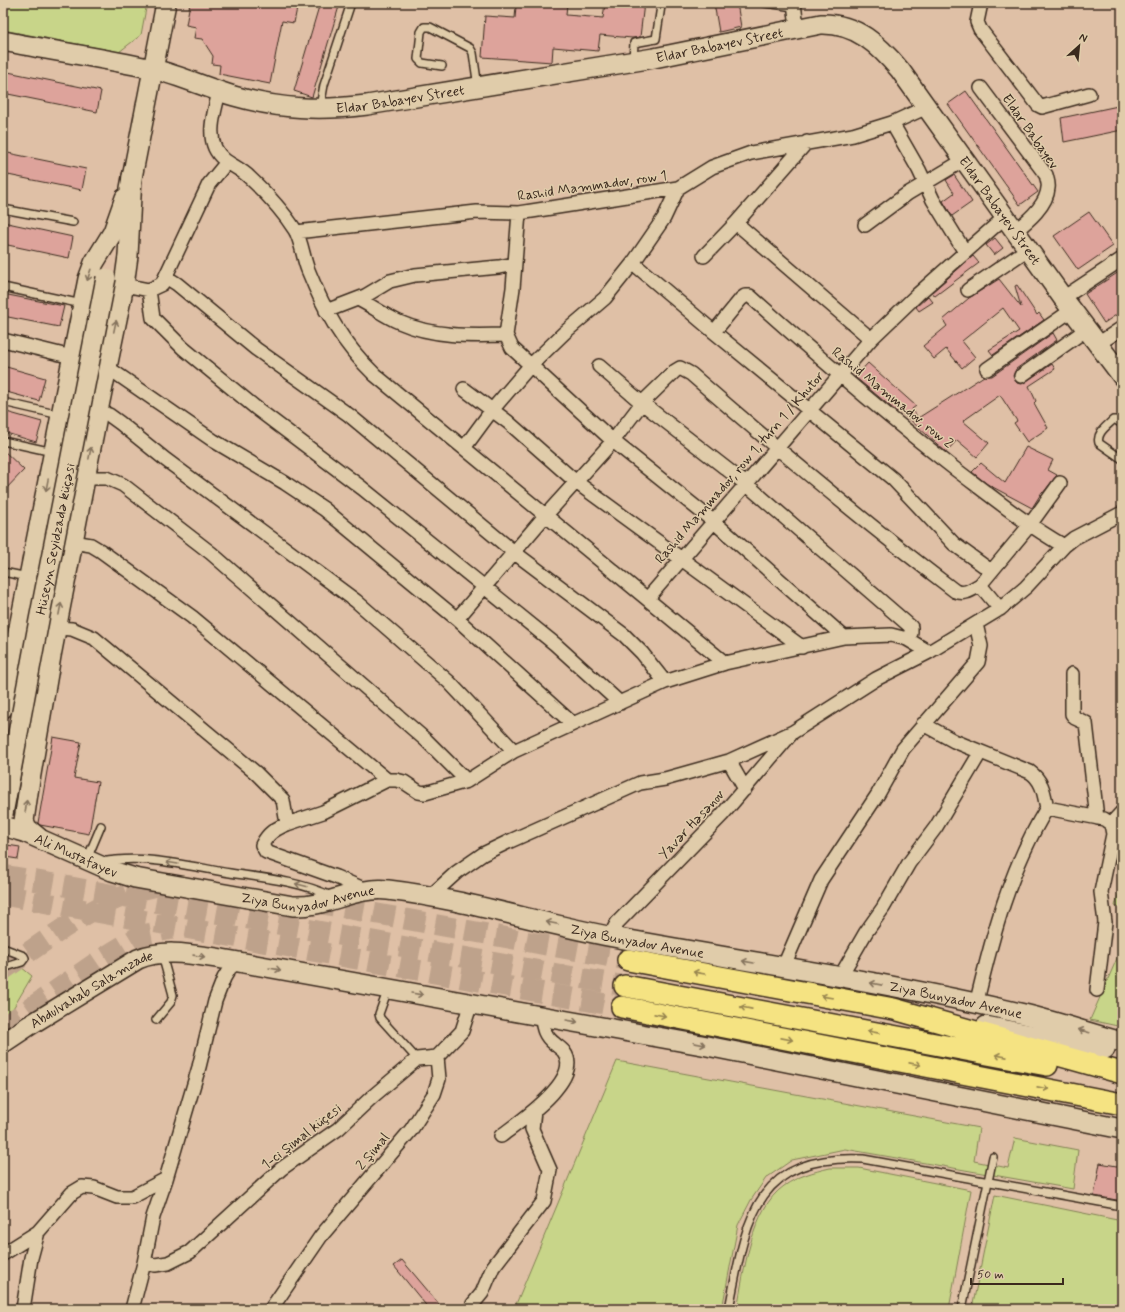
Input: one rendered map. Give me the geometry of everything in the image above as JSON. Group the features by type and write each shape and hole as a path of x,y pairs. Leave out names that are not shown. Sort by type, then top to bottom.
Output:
{"main road":[{"name":"Ziya Bunyadov Avenue","path":"628,960 894,1009 1122,1073"},
{"path":"625,986 1122,1079"},
{"path":"622,1007 1122,1104"}],"street":[{"path":"3,708 82,304 90,271 113,232 132,176 166,3"},
{"path":"981,3 977,22 980,29 1038,105 1042,107 1089,94"},
{"path":"794,5 797,28"},
{"name":"Eldar Babayev Street","path":"3,41 153,69 244,98 280,105 319,109 367,105 478,87 633,61 797,28 821,24 834,24 858,32 869,39 891,60 927,107 1028,249 1122,376"},
{"name":"Eldar Babayev","path":"981,88 1046,175 1048,188 1044,199 1033,216 1010,224"},
{"path":"219,91 212,126 212,137 218,155 248,176 283,214 296,232 308,269 326,311 355,355 375,375 545,516 648,598 725,663"},
{"name":"Rashid Mammadov, row 1","path":"296,232 477,212 519,213 678,188 712,167 744,155 807,142 853,135 892,123 927,107"},
{"path":"892,123 926,184 933,200 965,252"},
{"path":"704,256 736,224 807,142"},
{"path":"865,226 907,194 964,160"},
{"path":"124,285 149,290 158,287 166,277 210,184 227,162"},
{"path":"51,845 34,835 25,826 24,821 56,628 124,285 128,256 132,176"},
{"name":"Hüseyn Seyidzadə küçəsi","path":"3,814 38,620 107,271 123,221 132,176"},
{"path":"464,448 492,410 530,366 564,332 605,298 633,263 664,218 678,188"},
{"path":"519,213 506,335 512,348 613,441 713,521 844,637"},
{"path":"736,224 871,339"},
{"name":"Rashid Mammadov, row 1, turn 1 / Khutor","path":"648,598 838,375 871,339 965,252 1010,224"},
{"path":"968,290 1028,249"},
{"path":"987,369 1122,259"},
{"path":"633,263 892,479 954,544 991,571"},
{"path":"326,311 358,299 390,281 415,275 499,267 514,264"},
{"path":"166,277 177,284 256,349 349,415 515,553 624,635 642,653 665,682"},
{"path":"149,290 153,318 184,348 256,408 362,488 555,644 620,703"},
{"name":"Rashid Mammadov, row 2","path":"714,332 741,300 745,296 750,296 838,375 1029,526 1064,546"},
{"path":"358,299 398,322 435,333 467,336 506,335"},
{"path":"1098,344 1122,328"},
{"path":"1021,376 1087,329"},
{"path":"3,340 72,357"},
{"path":"107,366 214,441 285,483 324,509 457,619 573,724"},
{"path":"599,366 642,403 746,484 911,627 911,633 907,639"},
{"path":"457,619 515,553 545,516 613,441 642,403 674,371 680,368 684,368 776,448 884,538 955,591 962,593 970,592 980,585 1029,526 1060,483"},
{"path":"464,389 492,410 576,482 802,647"},
{"path":"98,411 109,415 120,423 166,460 356,601 449,682 514,751"},
{"path":"85,478 107,478 123,485 211,553 427,741 467,781"},
{"path":"433,897 435,892 458,872 483,854 508,842 640,783 665,779 729,761 793,732 876,679 929,652 1000,609 1026,587 1064,546 1074,538 1122,513"},
{"path":"74,542 91,546 101,551 192,617 387,780"},
{"path":"980,585 1000,609"},
{"path":"783,968 821,880 878,794 903,749 978,662 981,646 976,624"},
{"path":"56,628 72,629 94,638 256,773 282,800 287,824"},
{"path":"366,890 336,877 266,852 262,844 272,830 324,812 387,780 404,782 419,792 424,793 467,781 514,751 573,724 665,682 725,663 844,637 890,635 907,639 929,652"},
{"path":"14,650 13,668 17,676 26,680 33,680 42,676 51,656"},
{"path":"1072,674 1072,714 1075,718 1086,723 1097,818"},
{"path":"923,724 980,753 1030,772 1037,777 1041,784 1047,808 1033,831 1010,881 976,1005"},
{"name":"Yavər Həsənov","path":"610,936 617,923 722,816 793,732"},
{"path":"840,977 866,932 883,908 910,863 936,827 980,753"},
{"path":"3,760 19,764 27,768 30,775 29,786"},
{"path":"729,761 745,789"},
{"path":"1047,808 1104,819 1111,824 1113,834 1101,892 1105,922 1097,990"},
{"path":"1111,824 1122,812"},
{"name":"Ali Mustafayev","path":"3,826 24,832 51,845 125,875 151,881"},
{"name":"Ziya Bunyadov Avenue","path":"151,881 292,906 306,907 366,890 388,890 433,897 610,936 840,977 1024,1014 1122,1042"},
{"name":"Abdulvahab Salamzade","path":"3,1043 138,959 161,953 189,954 237,962"},
{"path":"132,1309 144,1263 152,1217 166,1179 199,1067 215,1000 227,973 237,962 725,1049 1122,1129"},
{"path":"416,1059 437,1057 462,1031 471,1003"},
{"path":"894,1009 1122,1052"},
{"path":"501,1136 534,1111 561,1084 569,1066 564,1051 544,1034 541,1015"},
{"path":"3,1032 30,1025"},
{"name":"2 Şimal","path":"271,1309 321,1236 411,1130 434,1094 439,1079 437,1057"},
{"name":"1-ci Şimal küçesi","path":"144,1263 155,1265 168,1263 190,1252 281,1169 338,1129 416,1059"},
{"path":"471,1309 482,1293 493,1268 544,1201 550,1170 532,1129 534,1111"},
{"path":"3,1254 38,1232 72,1193 82,1187 94,1188 117,1197 132,1197 166,1179"},
{"path":"23,1309 31,1258 38,1232"}],"lane":[{"path":"319,109 324,86 352,3"},
{"path":"765,3 794,5"},
{"path":"633,61 634,43 656,39 661,6"},
{"path":"442,66 422,63 418,59 421,32 424,27 430,27 470,48 473,53 478,87"},
{"path":"3,209 74,222"},
{"path":"3,287 82,304"},
{"path":"3,402 61,415"},
{"path":"1122,424 1116,420 1112,420 1099,434 1098,438 1099,443 1122,460"},
{"path":"3,448 6,442 53,452"},
{"path":"3,572 28,577"},
{"path":"101,826 91,861 149,859 299,884 316,889 337,899"},
{"path":"3,948 24,956 25,958 22,962 3,968"},
{"path":"156,1020 171,1002 173,995 161,953"},
{"path":"388,989 379,1014 380,1018 416,1059"},
{"path":"962,1309 993,1157"},
{"path":"729,1309 743,1240 749,1221 764,1195 773,1184 787,1173 814,1163 843,1158 863,1159 1122,1206"}],"green space":[{"path":"3,3 147,3 141,35 119,52 3,30"},
{"path":"1122,880 1122,909 1115,906"},
{"path":"1122,947 1122,1027 1090,1020"},
{"path":"21,967 32,976 8,1017 3,1020 3,980"},
{"path":"617,1061 979,1128 974,1161 1008,1168 1015,1138 1078,1150 1073,1189 845,1149 792,1160 766,1178 751,1200 738,1225 722,1309 514,1309"},
{"path":"830,1168 859,1168 971,1190 949,1309 737,1309 746,1260 756,1225 773,1196 784,1186 795,1180"},
{"path":"995,1195 1122,1221 1122,1309 972,1309"}],"building":[{"path":"190,3 298,3 294,23 282,21 270,84 219,74 220,65 212,64 213,56 202,39 194,38 196,27 186,25"},
{"path":"320,3 340,3 312,97 294,91"},
{"path":"523,3 567,3 566,15 603,18 605,3 644,3 640,37 632,38 600,35 598,51 553,47 552,62 482,57 485,16 515,18 516,6 522,7"},
{"path":"714,3 737,3 741,27 719,32"},
{"path":"3,71 101,91 97,112 3,93"},
{"path":"966,91 1038,192 1020,205 948,104"},
{"path":"1118,106 1122,130 1064,142 1061,118"},
{"path":"3,152 86,169 82,190 3,174"},
{"path":"954,175 972,202 952,216 943,201 954,193 946,180"},
{"path":"1089,212 1113,246 1078,270 1054,236"},
{"path":"3,222 73,237 69,258 3,244"},
{"path":"995,238 1003,248 994,255 986,245"},
{"path":"973,256 979,263 935,296 932,292"},
{"path":"1122,270 1122,311 1104,323 1085,294"},
{"path":"999,279 1021,307 1015,286 1017,285 1037,315 1039,313 1044,320 993,355 989,350 1019,331 1003,308 962,341 975,357 962,368 946,349 934,359 923,346 947,326 943,320 969,298"},
{"path":"3,294 64,306 59,327 3,316"},
{"path":"928,296 933,302 919,311 916,307"},
{"path":"1053,333 1057,340 1016,369 1013,376 1017,383 1022,384 1052,364 1055,369 1029,386 1036,401 1034,403 1048,428 1027,442 1014,423 1017,421 1000,395 963,421 989,443 977,457 957,440 946,452 899,410 897,412 855,377 868,363 916,406 912,409 918,418 984,376 992,376"},
{"path":"3,366 45,378 39,401 3,391"},
{"path":"3,411 42,422 36,442 3,432"},
{"path":"1026,447 1053,460 1048,470 1057,475 1043,493 1042,492 1032,508 987,484 972,472 981,463 1005,483"},
{"path":"3,450 24,470 3,492"},
{"path":"53,737 81,742 74,778 98,782 89,834 40,825 38,823"},
{"path":"7,845 20,847 18,859 5,857"},
{"path":"1100,1163 1122,1167 1122,1201 1094,1196"},
{"path":"402,1260 439,1304 434,1309 429,1309 394,1266"}],"tunnel":[{"path":"3,875 625,986"},
{"path":"3,970 62,930 103,905 124,896 169,884"},
{"path":"3,895 622,1007"},
{"path":"313,902 628,960"},
{"path":"3,1027 103,958 136,938 147,934 172,929"}]}
